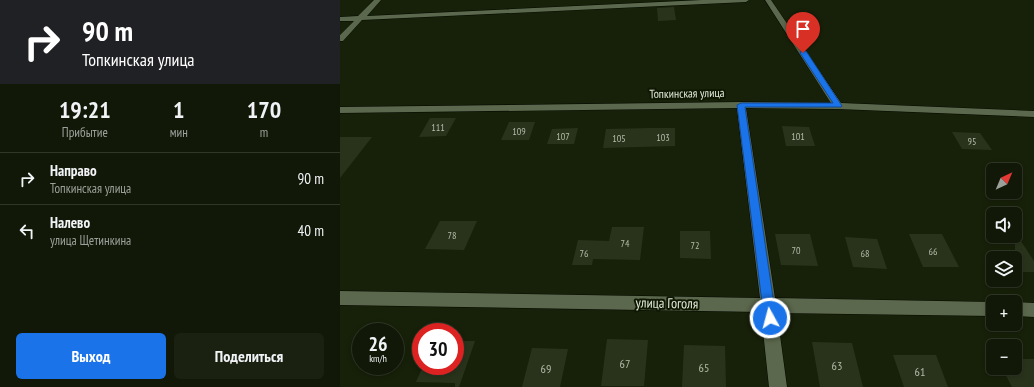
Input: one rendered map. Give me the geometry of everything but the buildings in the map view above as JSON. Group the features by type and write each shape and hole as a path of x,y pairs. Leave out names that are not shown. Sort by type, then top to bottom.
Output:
{"street":[{"path":"340,39 378,0"},
{"path":"340,19 746,0"},
{"path":"768,0 838,106"},
{"path":"741,105 778,387"},
{"name":"Топкинская улица","path":"340,110 741,105 838,106 1034,114"},
{"name":"улица Гоголя","path":"340,298 986,309"},
{"path":"1022,309 1034,310"}],"route":[{"path":"770,318 741,105 838,106 803,53"}]}
